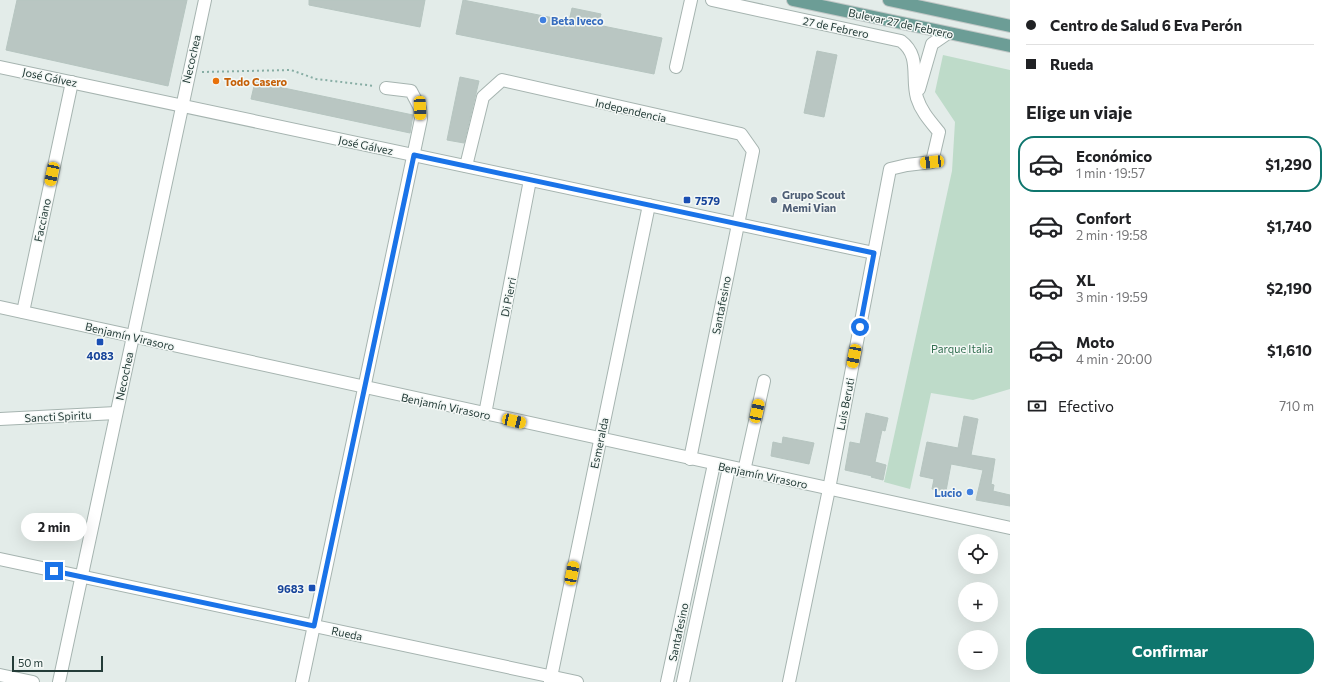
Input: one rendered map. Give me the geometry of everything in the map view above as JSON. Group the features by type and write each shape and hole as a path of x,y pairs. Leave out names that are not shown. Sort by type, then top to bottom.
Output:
{"main road":[{"name":"Bulevar 27 de Febrero","path":"793,0 1010,46"},
{"name":"Bulevar 27 de Febrero","path":"888,0 1010,26"}],"street":[{"name":"Necochea","path":"59,682 188,72 205,0"},
{"path":"676,67 691,0"},
{"name":"27 de Febrero","path":"712,0 901,41 910,48 913,57 917,96"},
{"path":"917,96 932,44 948,33"},
{"name":"José Gálvez","path":"0,67 874,253"},
{"name":"Independencia","path":"466,166 483,97 502,80 741,134 753,151"},
{"name":"Facciano","path":"23,312 72,82"},
{"path":"302,682 421,119 420,108 411,91 386,88"},
{"name":"Luis Beruti","path":"789,682 890,169 932,162 939,132 921,109 917,96"},
{"name":"Santafesino","path":"690,459 753,151"},
{"name":"Di Pierri","path":"485,414 530,180"},
{"name":"Esmeralda","path":"550,679 649,205"},
{"name":"Benjamín Virasoro","path":"0,307 600,440 1010,528"},
{"path":"744,471 764,382"},
{"name":"Sancti Spiritu","path":"0,419 116,413"},
{"name":"Santafesino","path":"667,682 714,464"},
{"name":"Santafesino","path":"683,682 729,468"},
{"name":"Rueda","path":"0,559 314,626 550,679 577,682"},
{"path":"0,675 33,682"}],"path":[{"path":"188,72 291,70 316,79 386,88"}],"green space":[{"name":"Parque Italia","path":"943,55 1010,70 1010,389 973,400 931,393 910,489 884,482 952,171 955,122 935,92"}],"building":[{"path":"17,0 187,0 168,86 6,50"},
{"path":"309,0 425,0 420,27 309,5"},
{"path":"463,0 569,21 572,8 601,14 598,25 662,38 654,74 456,34"},
{"path":"817,51 837,55 824,117 804,113"},
{"path":"460,77 479,81 464,143 447,140"},
{"path":"255,82 413,115 410,133 251,99"},
{"path":"866,413 888,418 885,431 882,430 875,462 886,465 883,480 845,470 850,442 860,444"},
{"path":"964,416 978,419 971,455 995,459 991,484 994,485 993,491 1010,495 1010,506 976,500 983,470 951,464 946,491 932,489 934,479 920,476 927,442 958,448"},
{"path":"783,437 814,443 809,464 771,456 773,442 782,444"}],"place":[{"name":"Beta Iveco","path":"543,20"},
{"name":"Todo Casero","path":"216,81"},
{"name":"7579","path":"687,200"},
{"name":"Grupo Scout Memi Vian","path":"774,200"},
{"name":"4083","path":"100,342"},
{"name":"Lucio","path":"970,492"},
{"name":"9683","path":"312,588"}],"route":[{"path":"54,571 314,626 414,155 874,253 860,327"}]}
